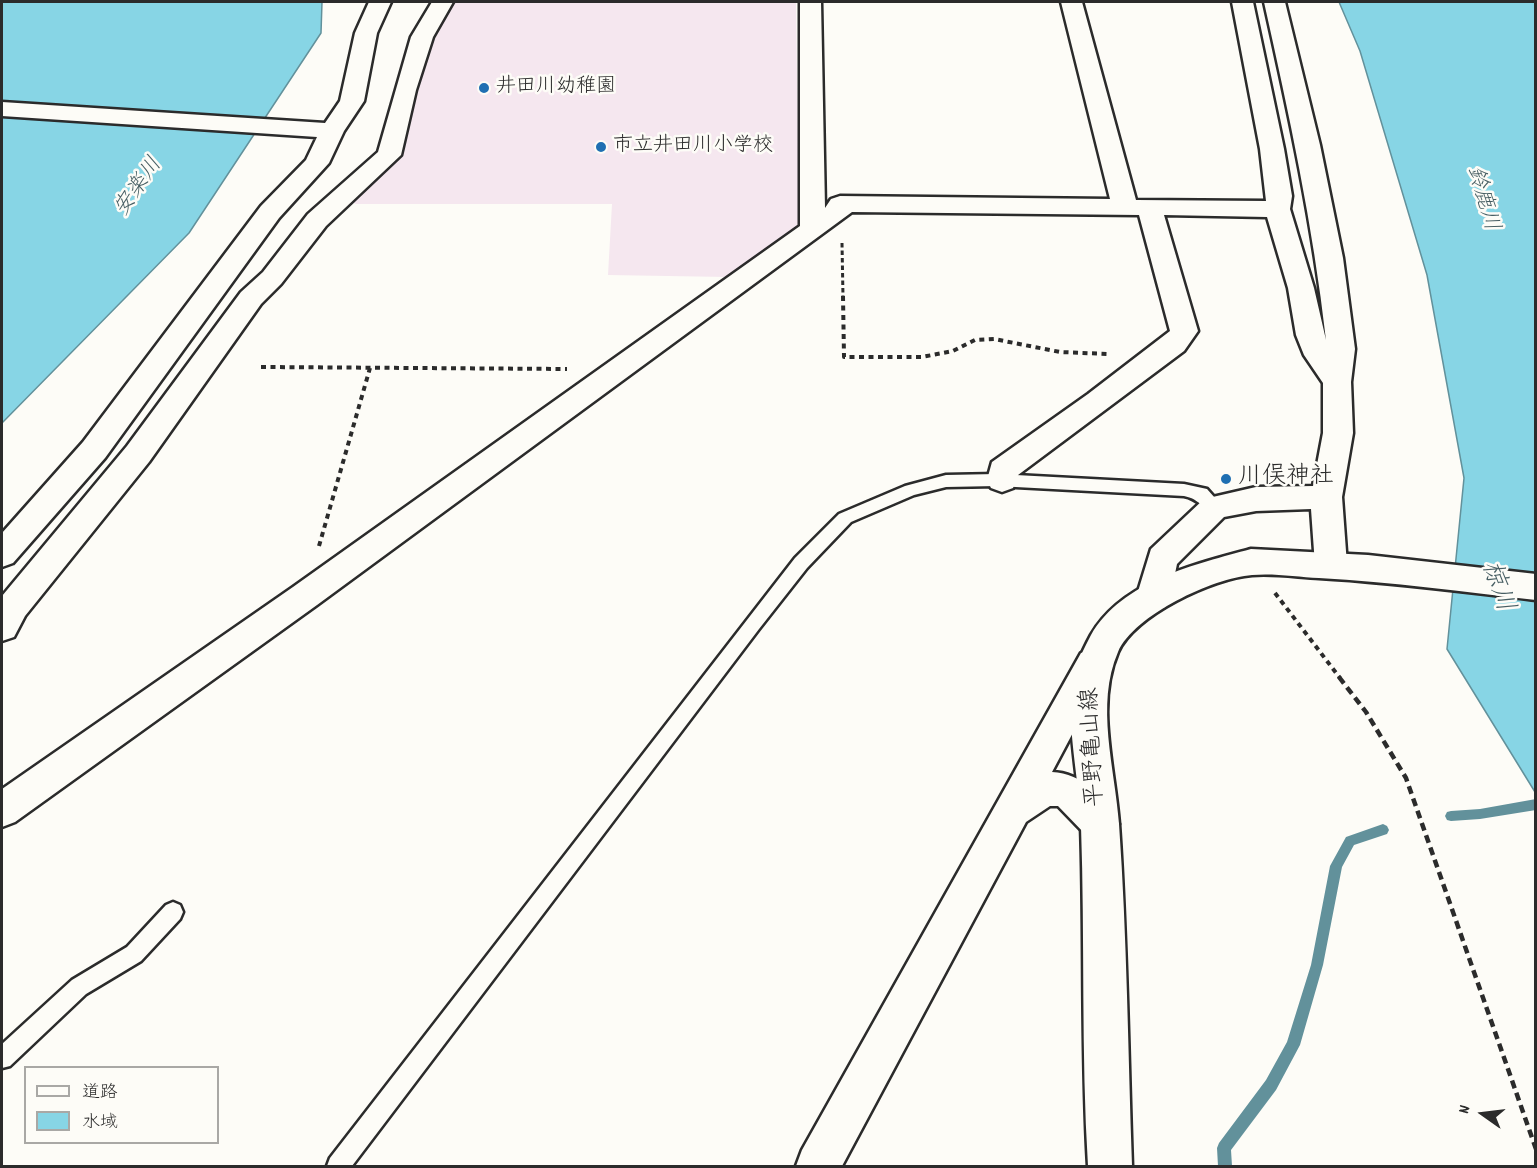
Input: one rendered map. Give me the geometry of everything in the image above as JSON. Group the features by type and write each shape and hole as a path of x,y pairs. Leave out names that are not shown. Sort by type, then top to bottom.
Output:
{"street":[{"path":"2,554 94,450 264,220 317,163 322,130 352,101 366,33 380,2"},
{"path":"2,627 21,597 138,454 251,298 272,278 317,220 389,155 405,90 422,37 442,2"},
{"path":"810,2 813,230"},
{"path":"1002,480 1003,470 1089,409 1155,356 1177,345 1184,332 1137,207 1071,2"},
{"path":"1244,2 1272,149 1279,196 1277,209 1301,288 1310,334 1318,355 1337,382"},
{"path":"1275,2 1308,145 1330,258 1341,349 1337,382 1338,433 1326,497 1331,565"},
{"path":"2,109 322,130"},
{"path":"2,810 622,369 841,209 840,204 1277,209"},
{"path":"1153,598 1162,558 1215,507 1256,499 1326,497"},
{"name":"平野亀山線","path":"1110,1167 1100,824 1090,716 1090,681 1104,643 1121,621 1153,598 1199,576 1251,562 1368,568 1536,587"},
{"path":"818,1167 1104,643"},
{"path":"1011,811 1037,791 1056,788 1077,796 1100,824"}],"lane":[{"path":"338,1167 753,624 801,563 845,518 863,508 909,490 946,481 1002,480 1184,490 1201,493 1215,507"},
{"path":"2,1058 80,987 134,954 173,912"}],"path":[{"path":"841,209 844,357 922,357 953,351 975,340 994,339 1060,352 1155,356"},
{"path":"261,367 622,369"},
{"path":"305,596 370,368"},
{"path":"1251,562 1366,712 1406,778 1536,1149"}],"shaded area":[{"name":"市立井田川小学校","path":"450,2 796,2 799,227 727,277 608,275 612,204 356,204 348,200 401,154 405,139 402,137 405,116 436,23"}],"water":[{"name":"安楽川","path":"2,2 322,2 321,33 189,233 2,423"},
{"path":"1339,2 1535,2 1535,792 1447,649 1464,478 1427,275 1360,51"}],"waterway":[{"path":"1451,816 1480,814 1536,804"},
{"path":"1225,1166 1224,1148 1271,1085 1293,1045 1317,965 1336,866 1350,841 1383,830"}],"place":[{"name":"井田川幼稚園","path":"484,88"},
{"name":"市立井田川小学校","path":"601,147"},
{"name":"川俣神社","path":"1226,479"}],"water label":[{"name":"鈴鹿川","path":"1481,199"},
{"name":"椋川","path":"1495,587"}]}
